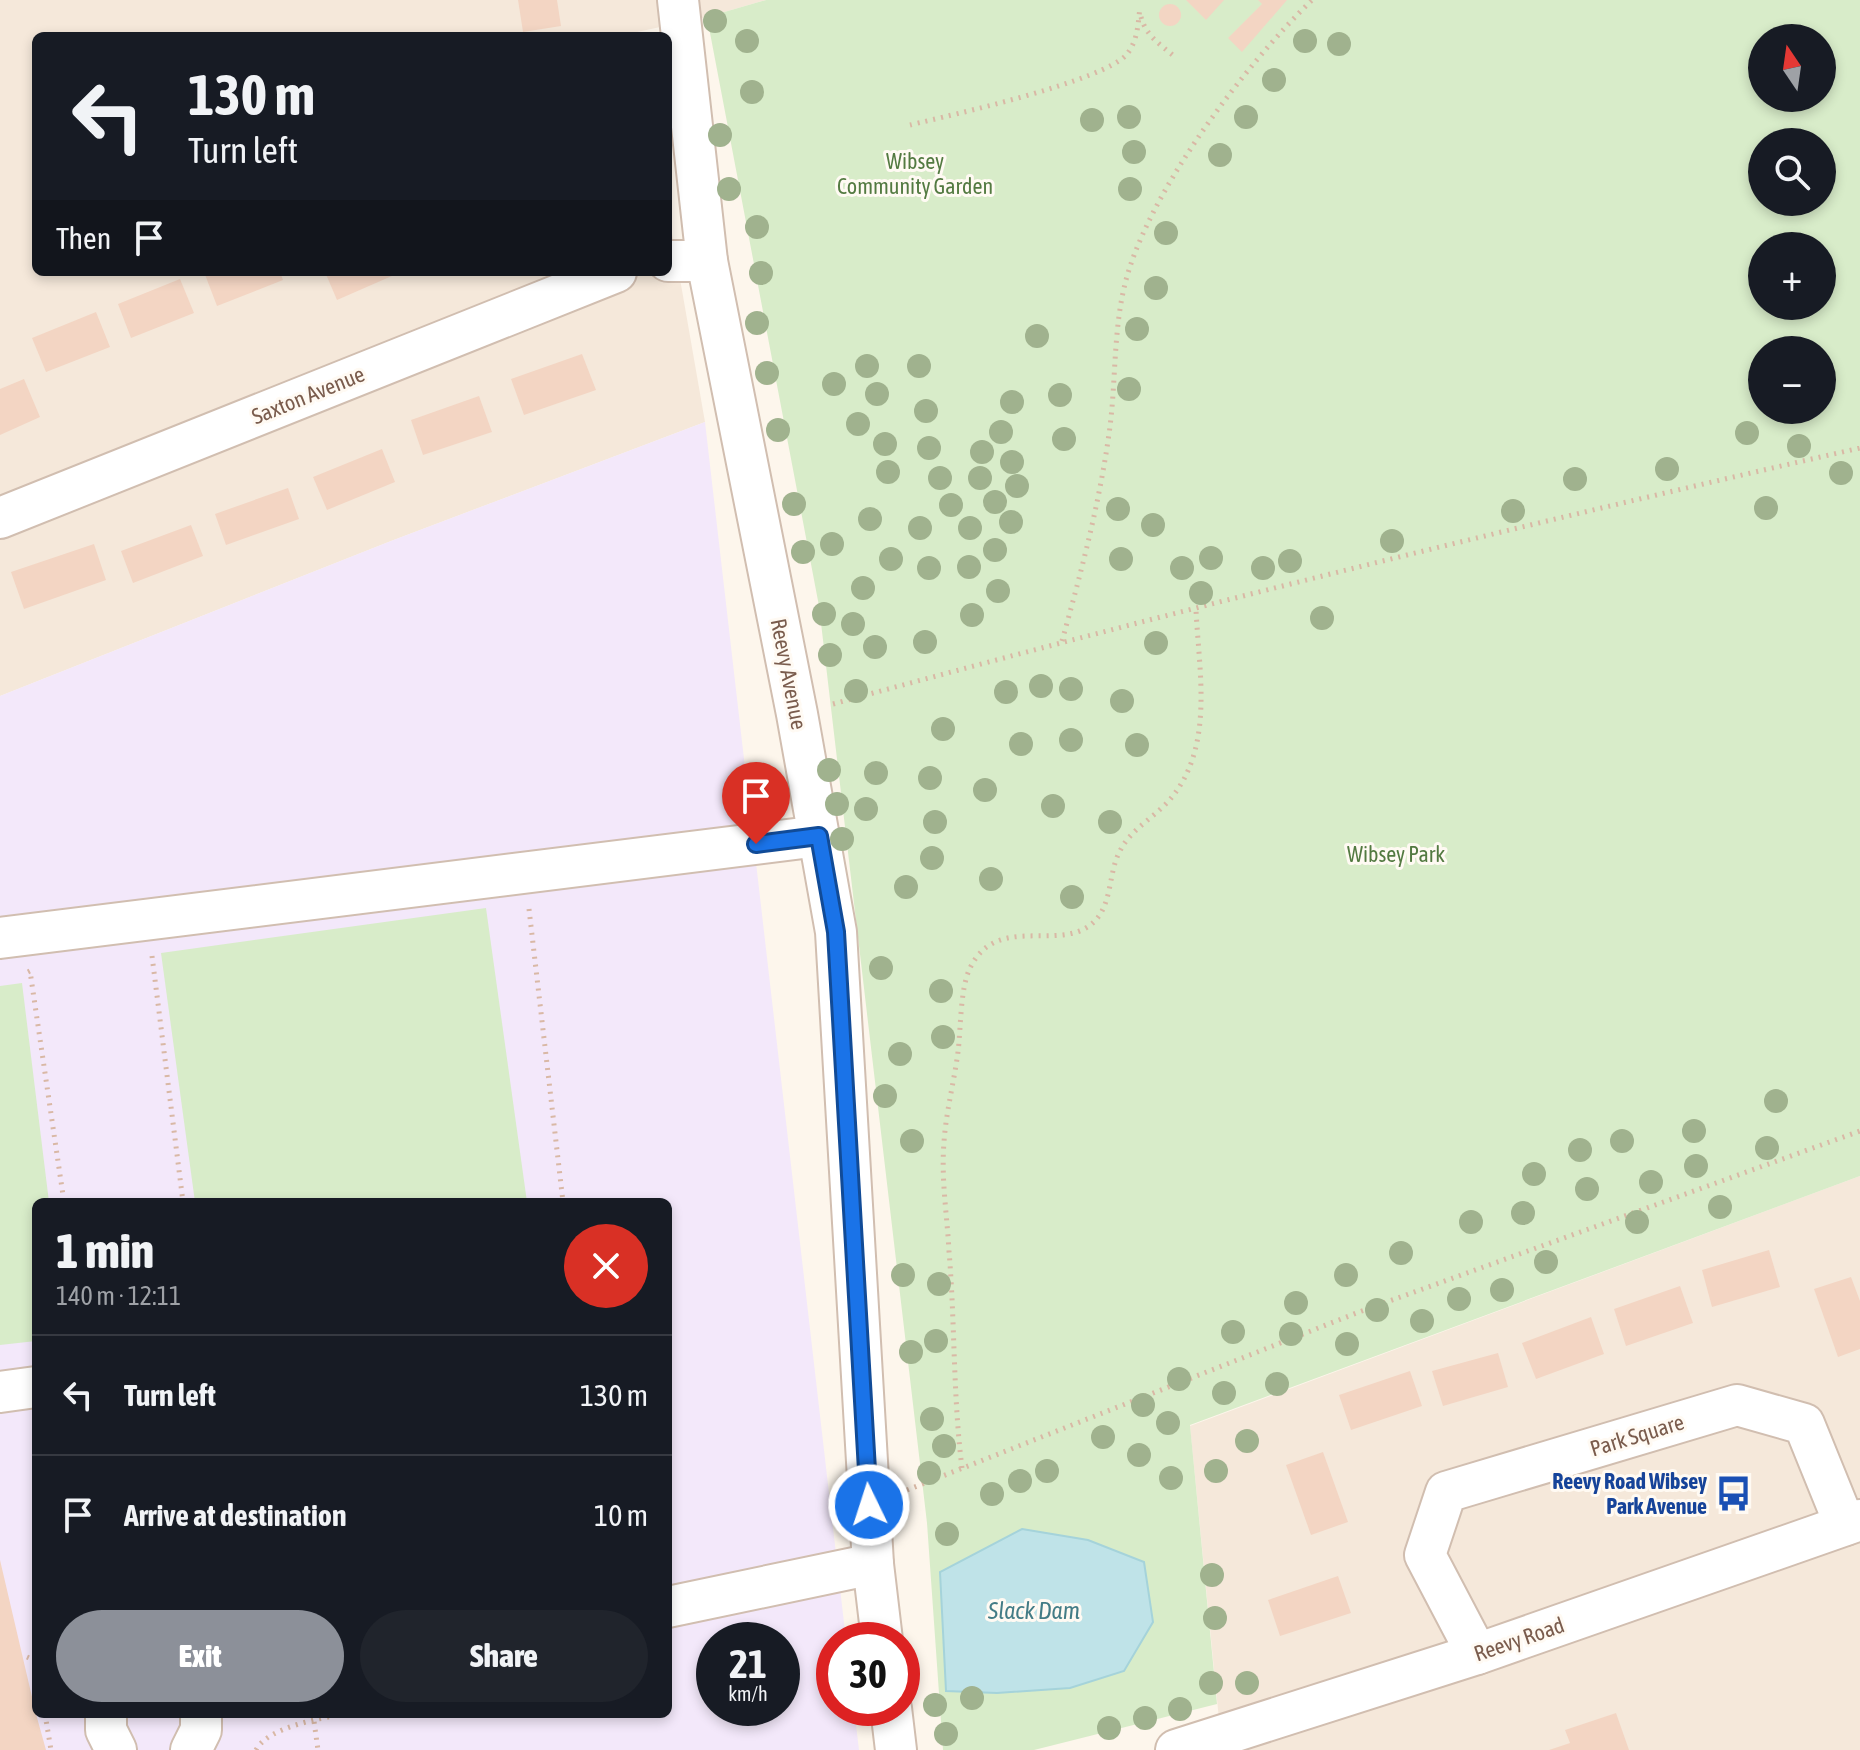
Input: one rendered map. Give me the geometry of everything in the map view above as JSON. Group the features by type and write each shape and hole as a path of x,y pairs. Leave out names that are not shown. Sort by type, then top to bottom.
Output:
{"street":[{"name":"Reevy Avenue","path":"678,0 707,261 797,714 836,932 869,1505 880,1622"},
{"path":"672,261 707,261"},
{"name":"Saxton Avenue","path":"0,518 606,276"},
{"path":"8,956 819,836"},
{"path":"0,1392 32,1388"},
{"name":"Park Square","path":"1477,1654 1425,1555 1446,1492 1737,1405 1804,1424 1852,1522"},
{"name":"Reevy Road","path":"1176,1750 1477,1654 1852,1522"},
{"path":"672,1606 873,1564"},
{"path":"106,1718 106,1730 116,1750"},
{"path":"191,1750 201,1730 201,1718"},
{"path":"893,1726 896,1750"}],"path":[{"path":"1062,642 1091,537 1110,432 1124,288 1148,221 1232,92 1312,0"},
{"path":"1140,3 1144,28 1175,57"},
{"path":"910,125 1002,102 1109,68 1133,46 1140,3"},
{"path":"797,714 1062,642 1542,520 1860,448"},
{"path":"962,1468 956,1417 950,1252 943,1190 944,1139 969,970 975,959 1002,940 1023,934 1067,934 1085,928 1097,919 1106,904 1115,861 1122,846 1171,798 1187,775 1194,758 1200,728 1196,610"},
{"path":"527,898 563,1198"},
{"path":"151,941 183,1198"},
{"path":"8,956 30,971 63,1198"},
{"path":"869,1505 1359,1312 1860,1131"},
{"path":"27,1657 32,1659"},
{"path":"46,1718 51,1750"},
{"path":"256,1750 260,1742 311,1718"},
{"path":"313,1718 318,1750"}],"shaded area":[{"path":"0,0 766,0 637,32 32,32 32,276 672,276 672,233 705,422 391,541 0,696"},
{"path":"705,422 844,1622 816,1622 816,1726 856,1726 859,1750 0,1750 0,696 391,541"},
{"path":"1860,1176 1860,1750 1222,1750 1190,1426"}],"green space":[{"name":"Wibsey Park","path":"766,0 1860,0 1860,1176 1190,1425 1217,1704 1034,1750 943,1750 927,1523 819,606 707,17"},
{"path":"486,908 526,1198 194,1198 161,953"},
{"path":"22,983 49,1198 32,1198 32,1341 0,1345 0,986"}],"water":[{"name":"Slack Dam","path":"1022,1529 1088,1540 1144,1562 1153,1622 1124,1671 1070,1688 997,1693 946,1691 940,1572"}],"building":[{"path":"518,0 557,0 561,26 523,32"},
{"path":"1186,0 1224,0 1206,20"},
{"path":"1258,0 1287,0 1242,52 1228,38 1262,4"},
{"path":"1170,4 1178,7 1181,15 1178,23 1170,26 1162,23 1159,15 1162,7"},
{"path":"206,276 282,276 283,280 217,306"},
{"path":"327,276 392,276 337,300"},
{"path":"180,279 194,313 131,338 118,304"},
{"path":"96,312 110,347 46,372 32,338"},
{"path":"582,354 596,390 524,415 511,379"},
{"path":"24,379 40,417 0,435 0,389"},
{"path":"479,396 492,432 423,455 411,420"},
{"path":"382,449 395,482 327,510 313,477"},
{"path":"288,488 299,519 226,545 215,514"},
{"path":"191,525 203,556 133,583 121,551"},
{"path":"94,544 106,580 24,609 11,572"},
{"path":"1769,1250 1780,1287 1712,1307 1702,1270"},
{"path":"1851,1277 1860,1301 1860,1349 1838,1357 1814,1289"},
{"path":"1680,1286 1693,1323 1626,1346 1614,1309"},
{"path":"1591,1317 1604,1354 1536,1379 1522,1343"},
{"path":"1498,1353 1508,1387 1443,1406 1432,1371"},
{"path":"1410,1371 1422,1406 1351,1430 1339,1395"},
{"path":"1323,1452 1348,1522 1311,1535 1286,1465"},
{"path":"0,1560 32,1697 32,1718 37,1718 46,1750 0,1750"},
{"path":"1338,1576 1351,1613 1280,1636 1268,1600"},
{"path":"1616,1713 1629,1750 1549,1750 1570,1743 1565,1730"}],"place":[{"name":"Reevy Road Wibsey Park Avenue","path":"1733,1494"}],"route":[{"path":"756,844 819,836 836,932 869,1505"}],"park label":[{"name":"Wibsey Community Garden","path":"915,174"}]}
